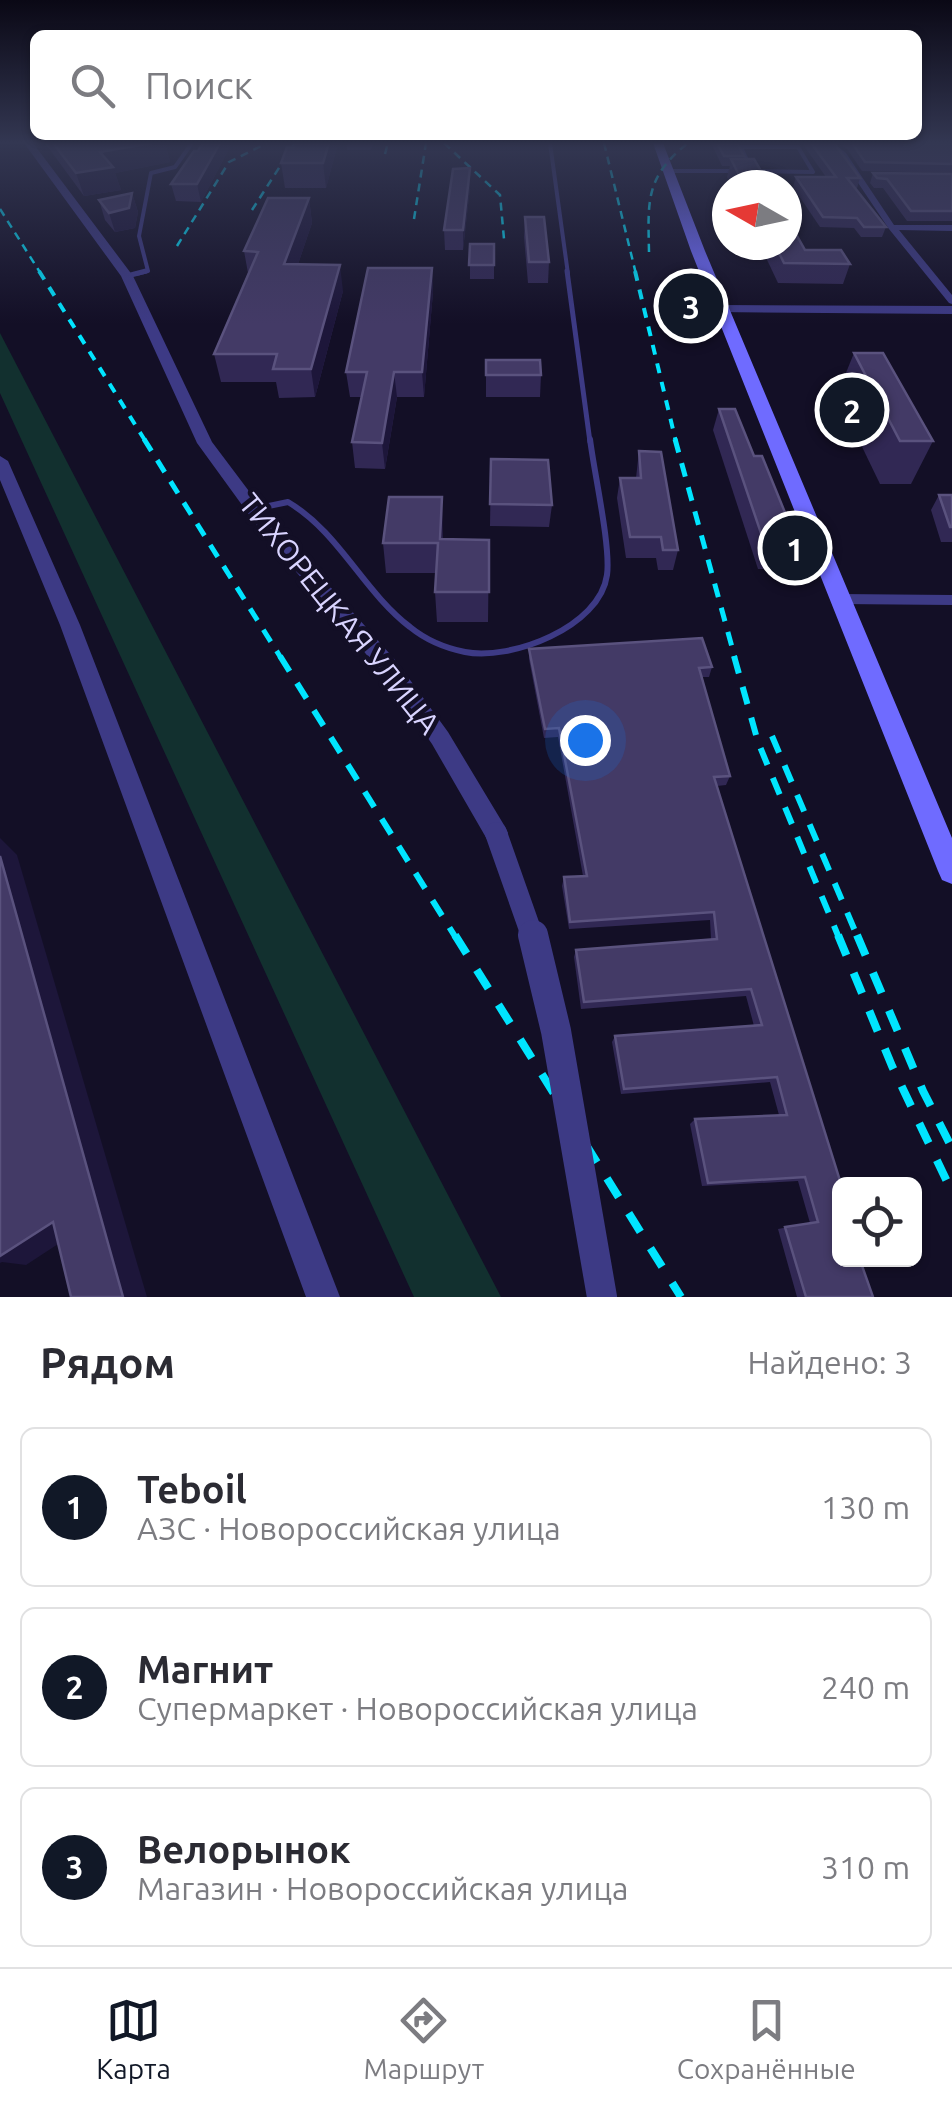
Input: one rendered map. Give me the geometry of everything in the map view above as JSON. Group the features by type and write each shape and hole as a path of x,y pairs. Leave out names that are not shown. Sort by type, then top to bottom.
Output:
{"main road":[{"path":"681,204 952,871"}],"street":[{"name":"ТИХОРЕЦКАЯ УЛИЦА","path":"73,204 127,276 205,442 254,509 390,668 440,738 496,833 529,919 552,1012 602,1297"},
{"path":"876,204 952,302"},
{"path":"892,227 952,228"},
{"path":"722,309 952,310"},
{"path":"0,461 70,625 323,1297"},
{"path":"840,600 952,600"}],"lane":[{"path":"127,276 148,271 139,259 146,204"},
{"path":"254,509 288,502 308,514 402,624 434,645 497,654 523,649 588,618 602,599 608,573 558,204"}],"green space":[{"path":"0,333 501,1297 414,1297 0,393"}],"building":[{"path":"102,204 130,204 129,208 109,213"},
{"path":"265,204 307,204 284,264 340,265 311,369 273,369 277,354 214,354 258,252 244,251"},
{"path":"448,204 466,204 463,230 444,230"},
{"path":"814,204 867,204 886,227 864,227 857,218 823,217"},
{"path":"905,204 952,204 952,211 911,211"},
{"path":"525,217 544,217 549,262 529,262"},
{"path":"470,244 494,244 494,265 469,265"},
{"path":"802,245 805,250 841,250 850,264 782,260 802,260"},
{"path":"368,268 432,268 422,372 394,372 382,443 352,442 367,372 346,372"},
{"path":"854,353 883,353 933,441 900,441"},
{"path":"486,360 540,360 541,375 486,375"},
{"path":"719,409 735,409 754,456 762,456 799,547 766,548"},
{"path":"639,451 661,452 678,550 663,550 661,537 630,537 620,478 641,478"},
{"path":"491,459 548,460 552,505 490,504"},
{"path":"939,495 952,495 952,527 950,527"},
{"path":"389,497 442,497 440,539 489,540 489,592 435,592 438,543 383,543"},
{"path":"702,638 712,667 699,668 730,776 714,777 839,1177 832,1177 832,1267 862,1267 873,1297 806,1297 785,1227 818,1222 805,1177 708,1183 695,1119 787,1115 777,1077 624,1089 615,1036 762,1025 751,989 584,1002 576,950 717,939 714,912 570,922 564,877 587,876 559,728 545,729 529,649"},
{"path":"0,856 123,1297 71,1297 53,1222 0,1256"}],"railway":[{"path":"177,246 203,204"},
{"path":"252,210 256,204"},
{"path":"414,219 416,204"},
{"path":"501,204 504,239"},
{"path":"619,204 636,274"},
{"path":"649,252 650,204"},
{"path":"0,209 41,274"},
{"path":"39,271 146,442"},
{"path":"635,271 676,442"},
{"path":"144,439 281,658"},
{"path":"675,439 735,658"},
{"path":"280,656 456,938"},
{"path":"734,656 758,742 839,938"},
{"path":"772,736 858,938"},
{"path":"455,935 681,1297"},
{"path":"838,935 892,1066 952,1192"},
{"path":"857,935 923,1091 952,1148"}],"place":[{"name":"Велорынок","path":"691,306"},
{"name":"Магнит","path":"852,410"},
{"name":"Teboil","path":"795,548"}]}
